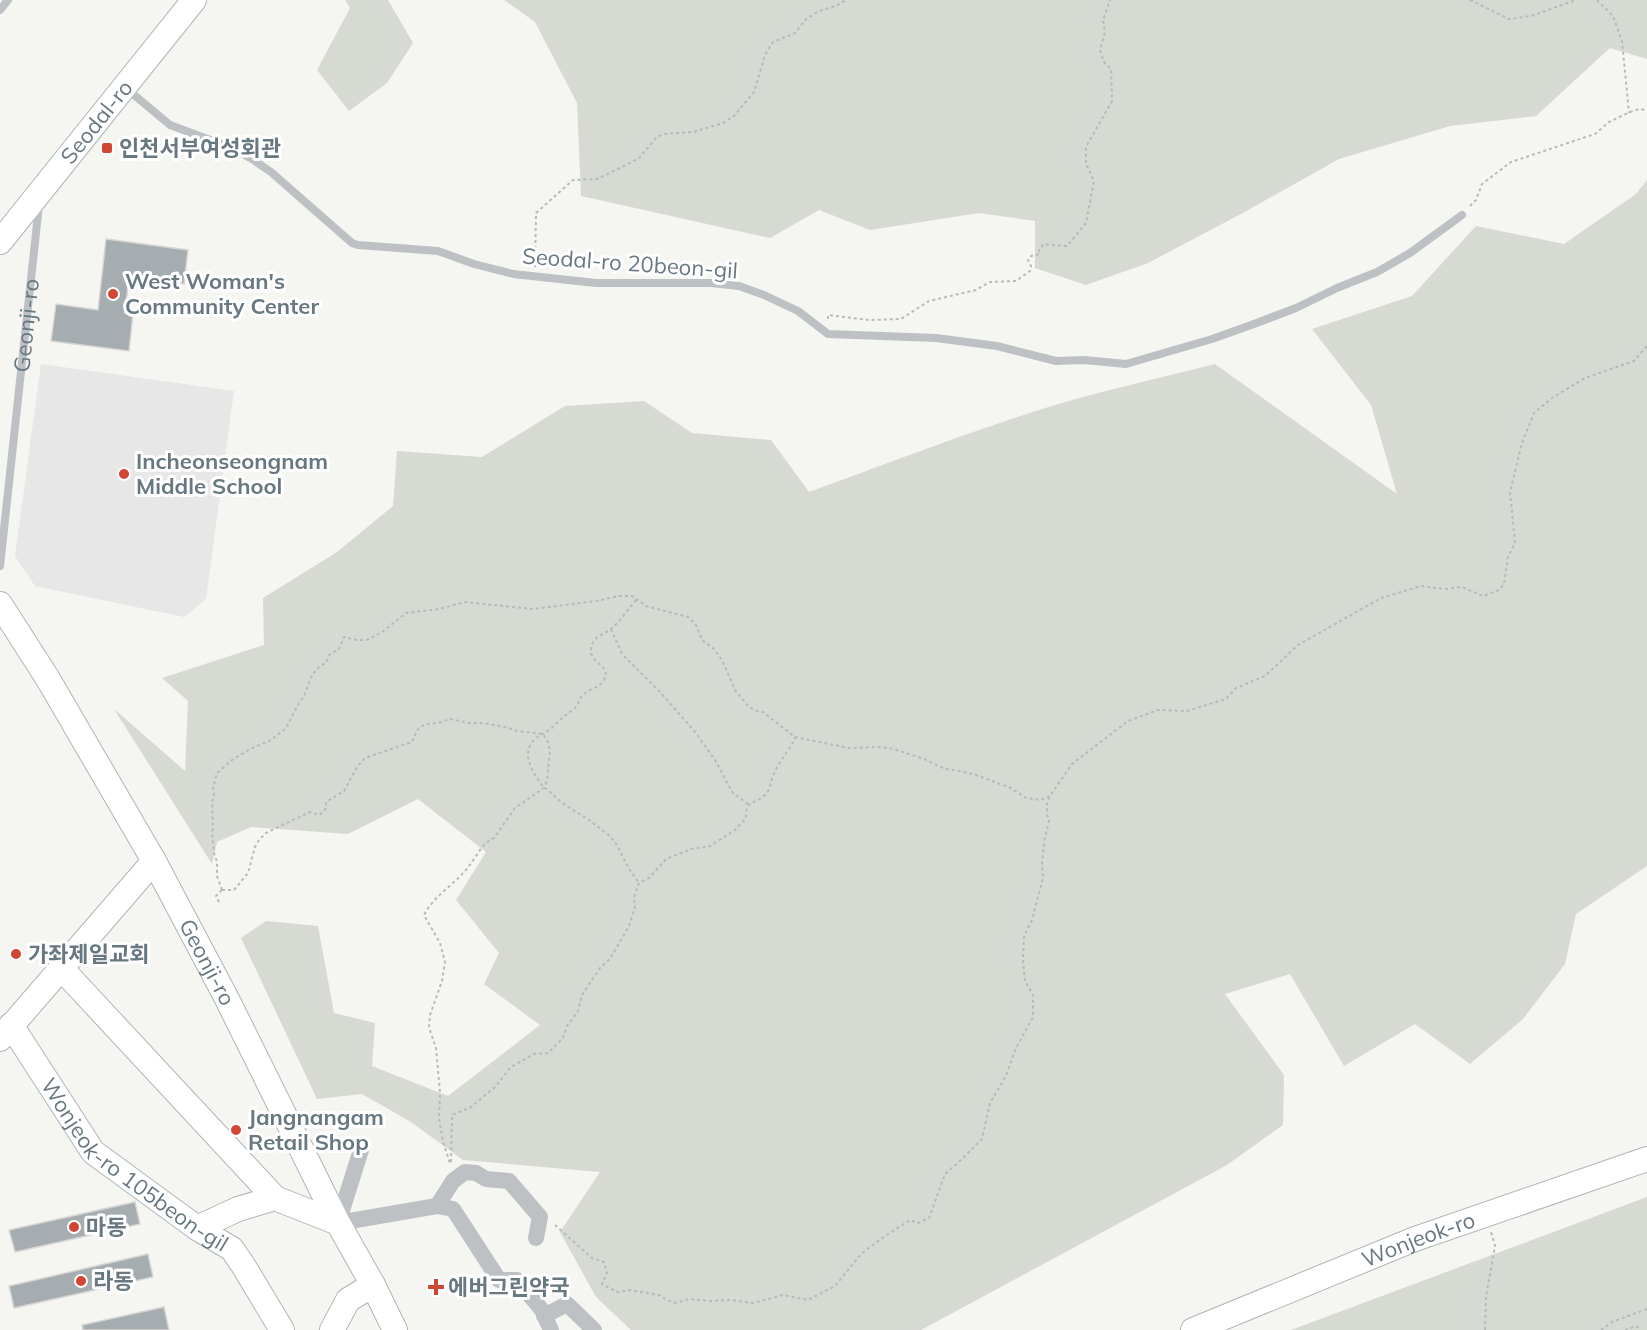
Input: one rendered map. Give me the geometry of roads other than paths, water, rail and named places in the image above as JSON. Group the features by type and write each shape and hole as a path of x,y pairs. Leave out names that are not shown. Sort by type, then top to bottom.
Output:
{"street":[{"name":"Seodal-ro","path":"0,242 188,2"},
{"name":"Geonji-ro","path":"0,604 48,679 154,861 227,999 338,1223 395,1330"},
{"path":"4,1026 61,968 154,861"},
{"path":"61,968 275,1198 338,1223 437,1206 453,1209 499,1280 517,1280 542,1310 548,1323 567,1304 594,1330"},
{"name":"Wonjeok-ro 105beon-gil","path":"4,1026 93,1152 197,1228 232,1249 282,1330"},
{"path":"338,1223 361,1150"},
{"name":"Wonjeok-ro","path":"1193,1330 1415,1239 1647,1159"},
{"path":"437,1206 453,1181 465,1172 476,1173 486,1179 509,1180 540,1217 536,1238"},
{"path":"197,1228 238,1209 275,1198"},
{"path":"332,1330 348,1300 373,1285"}],"lane":[{"path":"0,10 8,0"},
{"name":"Seodal-ro 20beon-gil","path":"124,86 170,125 232,148 262,166 352,243 358,245 438,251 474,264 513,274 596,283 711,283 739,286 798,311 828,334 936,338 998,346 1056,361 1084,360 1126,364 1254,324 1377,272 1410,253 1462,215"},
{"name":"Geonji-ro","path":"0,566 40,192"}],"place":[{"name":"인천서부여성회관","path":"107,148"},
{"name":"West Woman's Community Center","path":"113,294"},
{"name":"Incheonseongnam Middle School","path":"124,474"},
{"name":"가좌제일교회","path":"16,954"},
{"name":"Jangnangam Retail Shop","path":"236,1130"},
{"name":"마동","path":"74,1227"},
{"name":"라동","path":"81,1281"},
{"name":"에버그린약국","path":"436,1287"}]}
